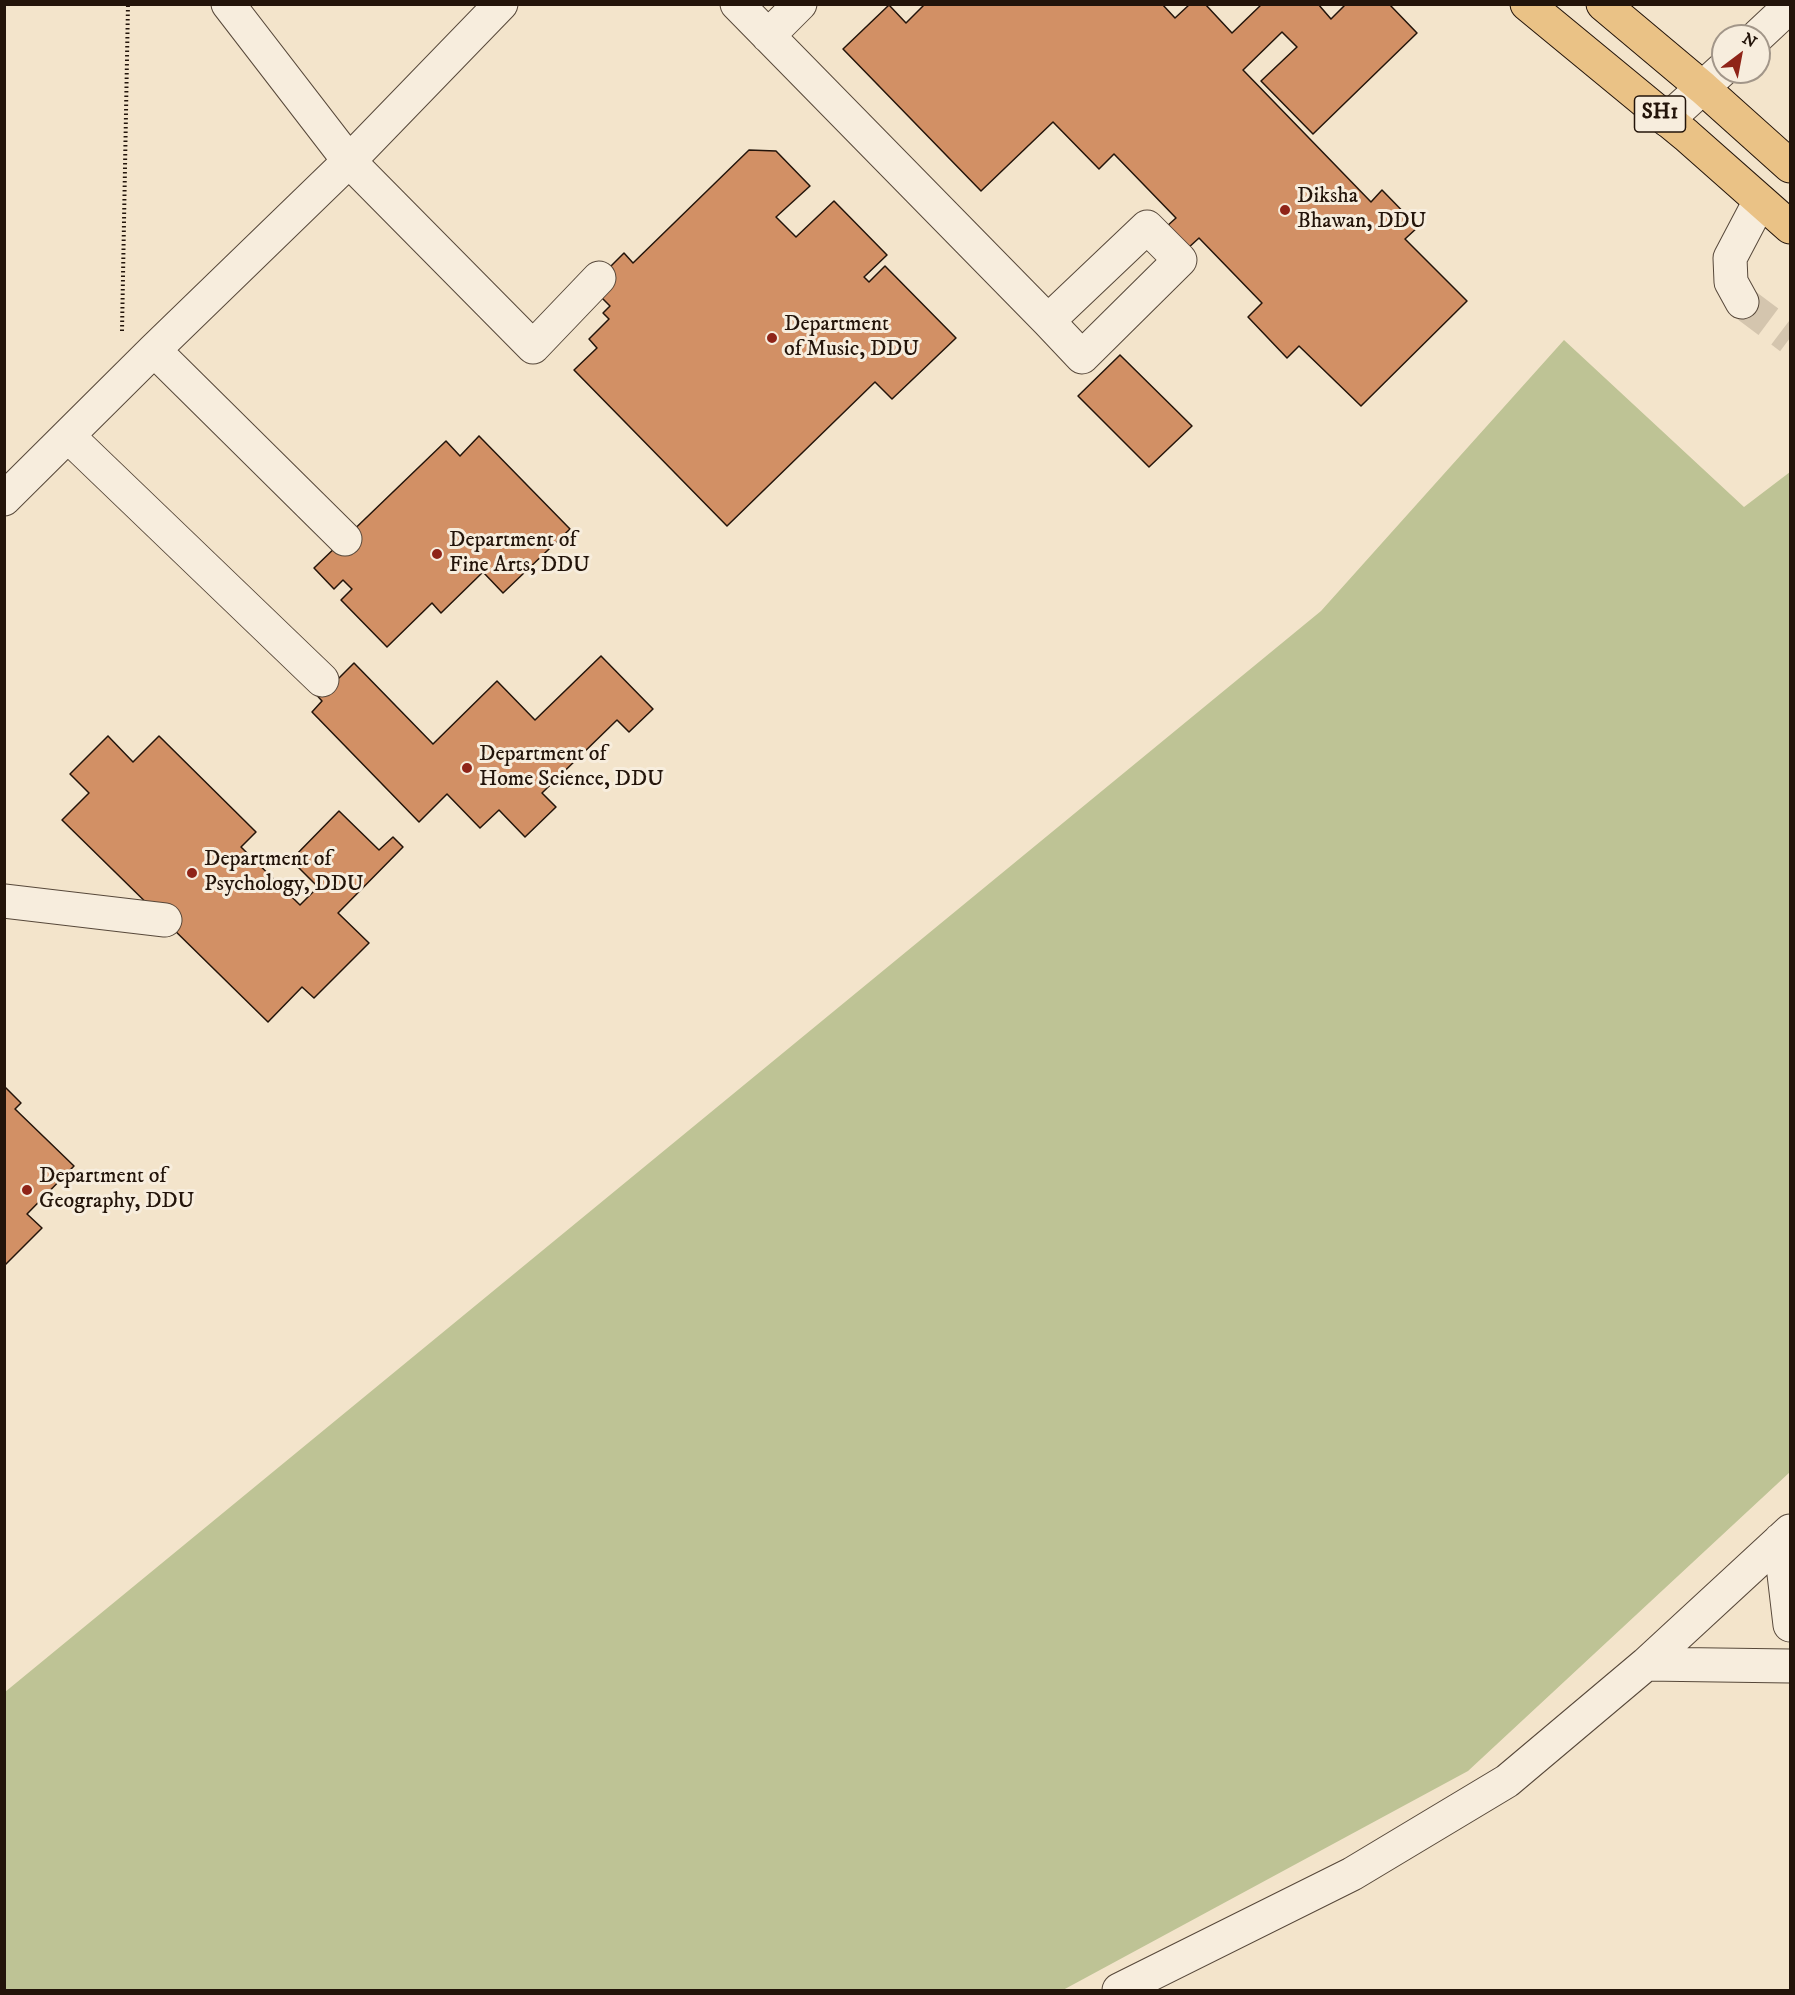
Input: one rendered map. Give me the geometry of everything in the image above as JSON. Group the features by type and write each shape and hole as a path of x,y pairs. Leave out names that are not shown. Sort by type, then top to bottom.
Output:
{"main road":[{"name":"SH1","path":"1527,4 1791,227"},
{"name":"SH1","path":"1604,4 1711,77"},
{"name":"SH1","path":"1718,84 1791,166"}],"street":[{"path":"228,4 349,162 532,347 599,278"},
{"path":"4,500 154,350 349,162 501,4"},
{"path":"737,4 1048,321"},
{"path":"768,36 800,4"},
{"path":"1771,24 1791,6"},
{"path":"1667,120 1711,80"},
{"path":"1742,302 1731,282 1730,258 1761,201"},
{"path":"154,350 345,539"},
{"path":"68,436 322,680"},
{"path":"4,901 165,920"},
{"path":"1785,1535 1791,1625"},
{"path":"1119,1990 1352,1874 1507,1780 1646,1664 1785,1535"},
{"path":"1646,1664 1791,1666"}],"path":[{"path":"122,334 128,4"}],"green space":[{"path":"1564,340 1744,507 1790,472 1790,1472 1468,1771 1063,1990 5,1990 5,1692 1321,611"}],"building":[{"name":"Diksha Bhawan, DDU","path":"925,4 1162,4 1175,18 1190,4 1205,4 1232,33 1262,4 1318,4 1331,19 1346,4 1389,4 1417,33 1313,134 1261,81 1297,47 1282,32 1243,70 1371,202 1382,190 1418,227 1405,239 1467,301 1361,406 1299,346 1287,358 1248,317 1262,303 1199,238 1187,249 1166,227 1176,218 1114,154 1099,169 1053,122 981,191 843,49 889,5 906,23"},
{"name":"Department of Music, DDU","path":"749,150 776,151 810,186 776,217 796,237 834,201 887,255 864,277 869,282 885,266 956,338 892,399 875,382 727,526 574,370 597,348 589,339 609,319 603,313 610,306 598,294 599,278 624,253 633,263"},
{"path":"1120,355 1192,426 1149,467 1078,396"},
{"name":"Department of Fine Arts, DDU","path":"479,436 570,529 503,593 483,572 441,613 432,603 387,647 341,600 352,589 343,580 334,589 314,568 446,441 460,456"},
{"name":"Department of Home Science, DDU","path":"601,656 653,709 629,732 617,720 542,793 556,807 525,837 499,810 480,828 447,794 419,822 312,712 322,701 312,690 332,671 339,678 354,663 433,744 497,681 535,720"},
{"name":"Department of Psychology, DDU","path":"108,736 133,762 159,736 256,832 241,847 300,905 318,887 291,860 339,811 379,850 393,837 403,847 338,913 369,943 314,998 302,987 268,1022 62,820 89,793 70,774"},
{"name":"Department of Geography, DDU","path":"4,1086 21,1103 15,1109 74,1166 27,1214 42,1228 4,1266"}],"tunnel":[{"path":"1742,302 1790,338"}],"place":[{"name":"Diksha Bhawan, DDU","path":"1285,210"},
{"name":"Department of Music, DDU","path":"772,338"},
{"name":"Department of Fine Arts, DDU","path":"437,554"},
{"name":"Department of Home Science, DDU","path":"467,768"},
{"name":"Department of Psychology, DDU","path":"192,873"},
{"name":"Department of Geography, DDU","path":"27,1190"}]}
